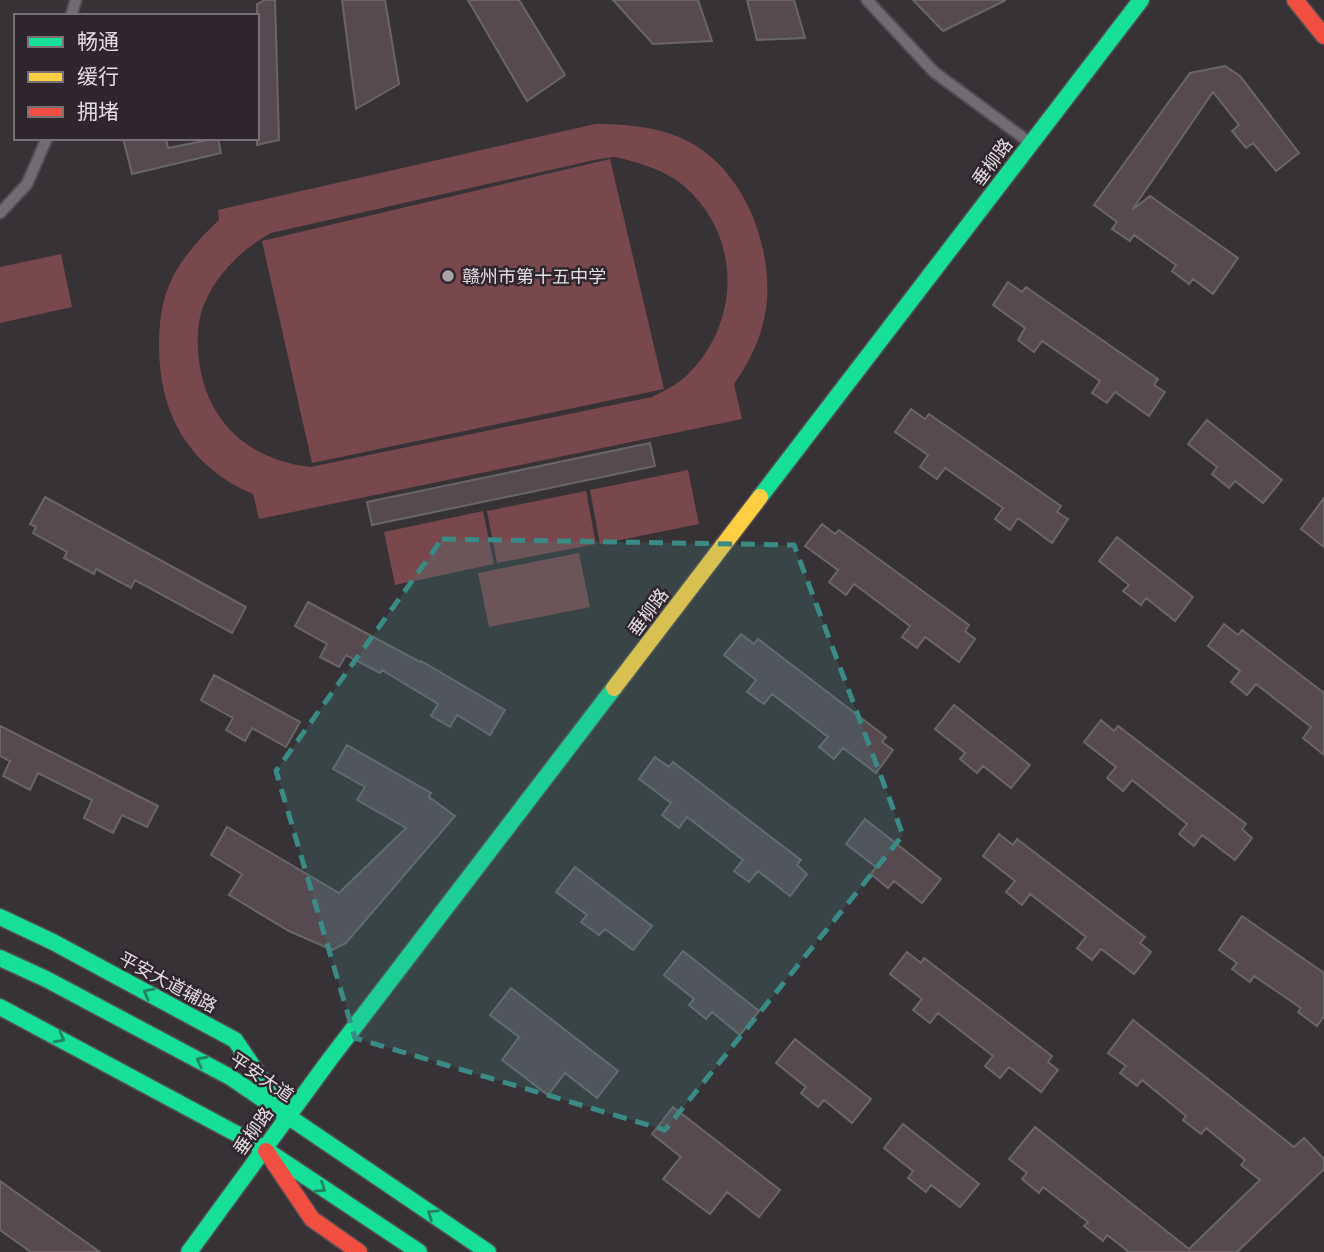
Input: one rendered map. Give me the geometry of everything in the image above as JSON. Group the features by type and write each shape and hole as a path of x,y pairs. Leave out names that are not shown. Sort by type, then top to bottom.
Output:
{"street":[{"name":"垂柳路","path":"189,1252 263,1148 1141,0"},
{"path":"1295,0 1324,36"},
{"name":"平安大道辅路","path":"0,917 53,942 234,1040 287,1117"},
{"name":"平安大道","path":"0,958 46,979 228,1076 488,1252"},
{"path":"0,1007 263,1148 419,1252"},
{"path":"263,1148 312,1219 359,1252"}],"lane":[{"path":"867,0 934,72 1031,144"},
{"path":"0,213 27,184 46,140"}],"highlighted area":[{"path":"442,539 794,545 903,835 665,1130 355,1038 276,771"}],"shaded area":[{"path":"595,124 637,126 679,137 719,164 735,183 757,228 764,252 767,300 763,323 752,355 734,384 742,419 259,519 253,494 211,469 182,435 172,416 160,371 160,324 168,288 183,260 219,220 218,210","holes":["615,157 660,171 684,186 703,207 717,230 725,255 728,282 725,308 716,333 703,357 677,384 652,397 310,467 268,456 250,446 222,420 211,402 199,361 198,331 201,313 220,277 238,257 260,240 271,233"]},
{"path":"610,159 664,389 312,463 262,241"},
{"path":"61,254 72,307 0,323 0,267"},
{"path":"688,470 699,524 600,544 590,490"},
{"path":"586,491 596,544 497,563 487,511"},
{"path":"483,511 494,564 395,585 384,532"},
{"path":"579,553 590,607 489,627 478,573"}],"building":[{"path":"265,0 275,0 279,140 257,145 259,14 257,4"},
{"path":"342,0 385,0 399,84 356,109"},
{"path":"468,0 519,0 565,75 527,101"},
{"path":"613,0 698,0 712,41 653,44"},
{"path":"747,0 794,0 805,38 757,40"},
{"path":"913,0 1006,0 943,31"},
{"path":"1225,66 1240,76 1299,153 1276,171 1253,143 1246,148 1232,131 1239,125 1213,92 1132,210 1150,196 1238,258 1213,294 1193,279 1189,284 1172,271 1176,265 1134,235 1130,241 1112,229 1117,222 1094,205 1190,73"},
{"path":"124,140 166,140 168,148 218,140 221,153 132,174"},
{"path":"1008,282 1022,292 1026,287 1158,379 1154,385 1165,392 1149,416 1115,392 1107,403 1092,393 1100,381 1042,341 1034,352 1018,340 1025,328 993,305"},
{"path":"911,409 925,419 929,414 1061,506 1057,512 1068,519 1052,543 1018,518 1010,530 995,519 1003,508 945,468 937,479 920,467 928,455 895,432"},
{"path":"1207,420 1282,480 1263,503 1235,481 1229,488 1212,474 1217,467 1188,444"},
{"path":"650,443 655,466 372,525 367,502"},
{"path":"45,497 246,607 232,633 135,580 131,588 96,569 94,574 64,558 67,552 33,533 36,527 30,524"},
{"path":"1324,498 1324,547 1301,529"},
{"path":"822,524 835,534 839,530 969,625 965,631 975,639 959,662 925,637 917,648 902,637 910,626 854,584 846,595 829,582 838,570 805,546"},
{"path":"1117,537 1193,597 1175,621 1146,598 1141,605 1123,591 1129,585 1099,561"},
{"path":"308,602 421,661 505,710 490,735 457,715 450,727 431,716 438,704 382,670 380,673 346,655 339,667 320,657 327,644 295,626"},
{"path":"1224,624 1238,635 1242,630 1324,693 1324,755 1303,738 1311,727 1256,684 1247,695 1231,682 1240,671 1208,646"},
{"path":"741,634 754,644 758,639 886,737 882,742 893,750 876,773 843,748 834,759 819,747 828,737 772,694 764,704 747,692 756,680 724,655"},
{"path":"214,675 300,722 286,747 252,728 245,741 226,730 233,718 201,700"},
{"path":"954,705 1030,765 1011,788 983,766 977,773 960,759 965,753 935,729"},
{"path":"1101,720 1114,731 1118,726 1246,824 1242,829 1252,838 1235,860 1202,835 1194,846 1179,834 1187,824 1132,780 1123,791 1107,778 1116,767 1084,742"},
{"path":"0,726 158,806 147,827 122,815 113,833 84,818 92,800 38,773 30,790 3,776 10,761 0,756"},
{"path":"347,745 431,793 429,797 455,816 346,943 332,950 289,931 229,895 242,874 211,855 227,827 339,893 406,828 357,800 365,787 333,769"},
{"path":"655,757 669,767 673,762 801,860 797,865 807,874 790,896 758,871 749,882 734,871 743,860 687,817 679,828 662,815 671,803 639,779"},
{"path":"865,819 941,879 922,903 894,881 888,888 871,874 876,867 846,844"},
{"path":"999,834 1013,845 1017,839 1145,937 1140,943 1151,952 1134,974 1101,949 1092,960 1077,948 1086,937 1030,894 1022,905 1006,892 1015,881 983,856"},
{"path":"575,867 652,926 633,950 605,929 599,935 581,922 587,915 556,892"},
{"path":"1242,916 1324,973 1324,1016 1317,1026 1298,1012 1301,1008 1254,976 1250,982 1232,969 1237,963 1219,950"},
{"path":"683,951 759,1011 740,1035 712,1012 706,1019 689,1005 694,999 664,975"},
{"path":"907,952 921,963 924,958 1052,1056 1048,1062 1058,1070 1041,1092 1009,1067 1000,1078 985,1066 993,1056 938,1013 930,1023 913,1010 922,999 890,974"},
{"path":"511,988 618,1071 597,1098 565,1073 548,1095 502,1060 519,1037 490,1015"},
{"path":"1133,1020 1294,1147 1304,1138 1324,1159 1324,1169 1237,1252 1129,1252 1107,1235 1103,1241 1084,1226 1088,1222 1043,1187 1039,1193 1022,1179 1027,1173 1009,1159 1035,1127 1189,1249 1260,1180 1241,1165 1245,1160 1206,1128 1201,1134 1183,1120 1186,1116 1142,1080 1137,1086 1120,1073 1126,1066 1108,1053"},
{"path":"795,1039 871,1099 852,1123 824,1100 818,1107 801,1093 806,1087 776,1063"},
{"path":"673,1107 780,1190 759,1217 727,1192 710,1214 663,1179 681,1157 652,1134"},
{"path":"903,1124 979,1184 960,1207 931,1185 926,1192 908,1178 913,1171 884,1148"},
{"path":"0,1181 100,1252 31,1252 0,1230"}],"traffic: fast":[{"path":"760,497 1141,0"},
{"path":"189,1252 330,1059 614,688"},
{"path":"0,917 53,942 235,1040 283,1111"},
{"path":"0,958 46,979 230,1077 488,1252"},
{"path":"0,1007 263,1148 419,1252"}],"traffic: slow":[{"path":"614,688 760,497"}],"traffic: jam":[{"path":"1295,0 1324,36"},
{"path":"266,1151 312,1219 359,1252"}],"place":[{"name":"赣州市第十五中学","path":"448,276"}]}
